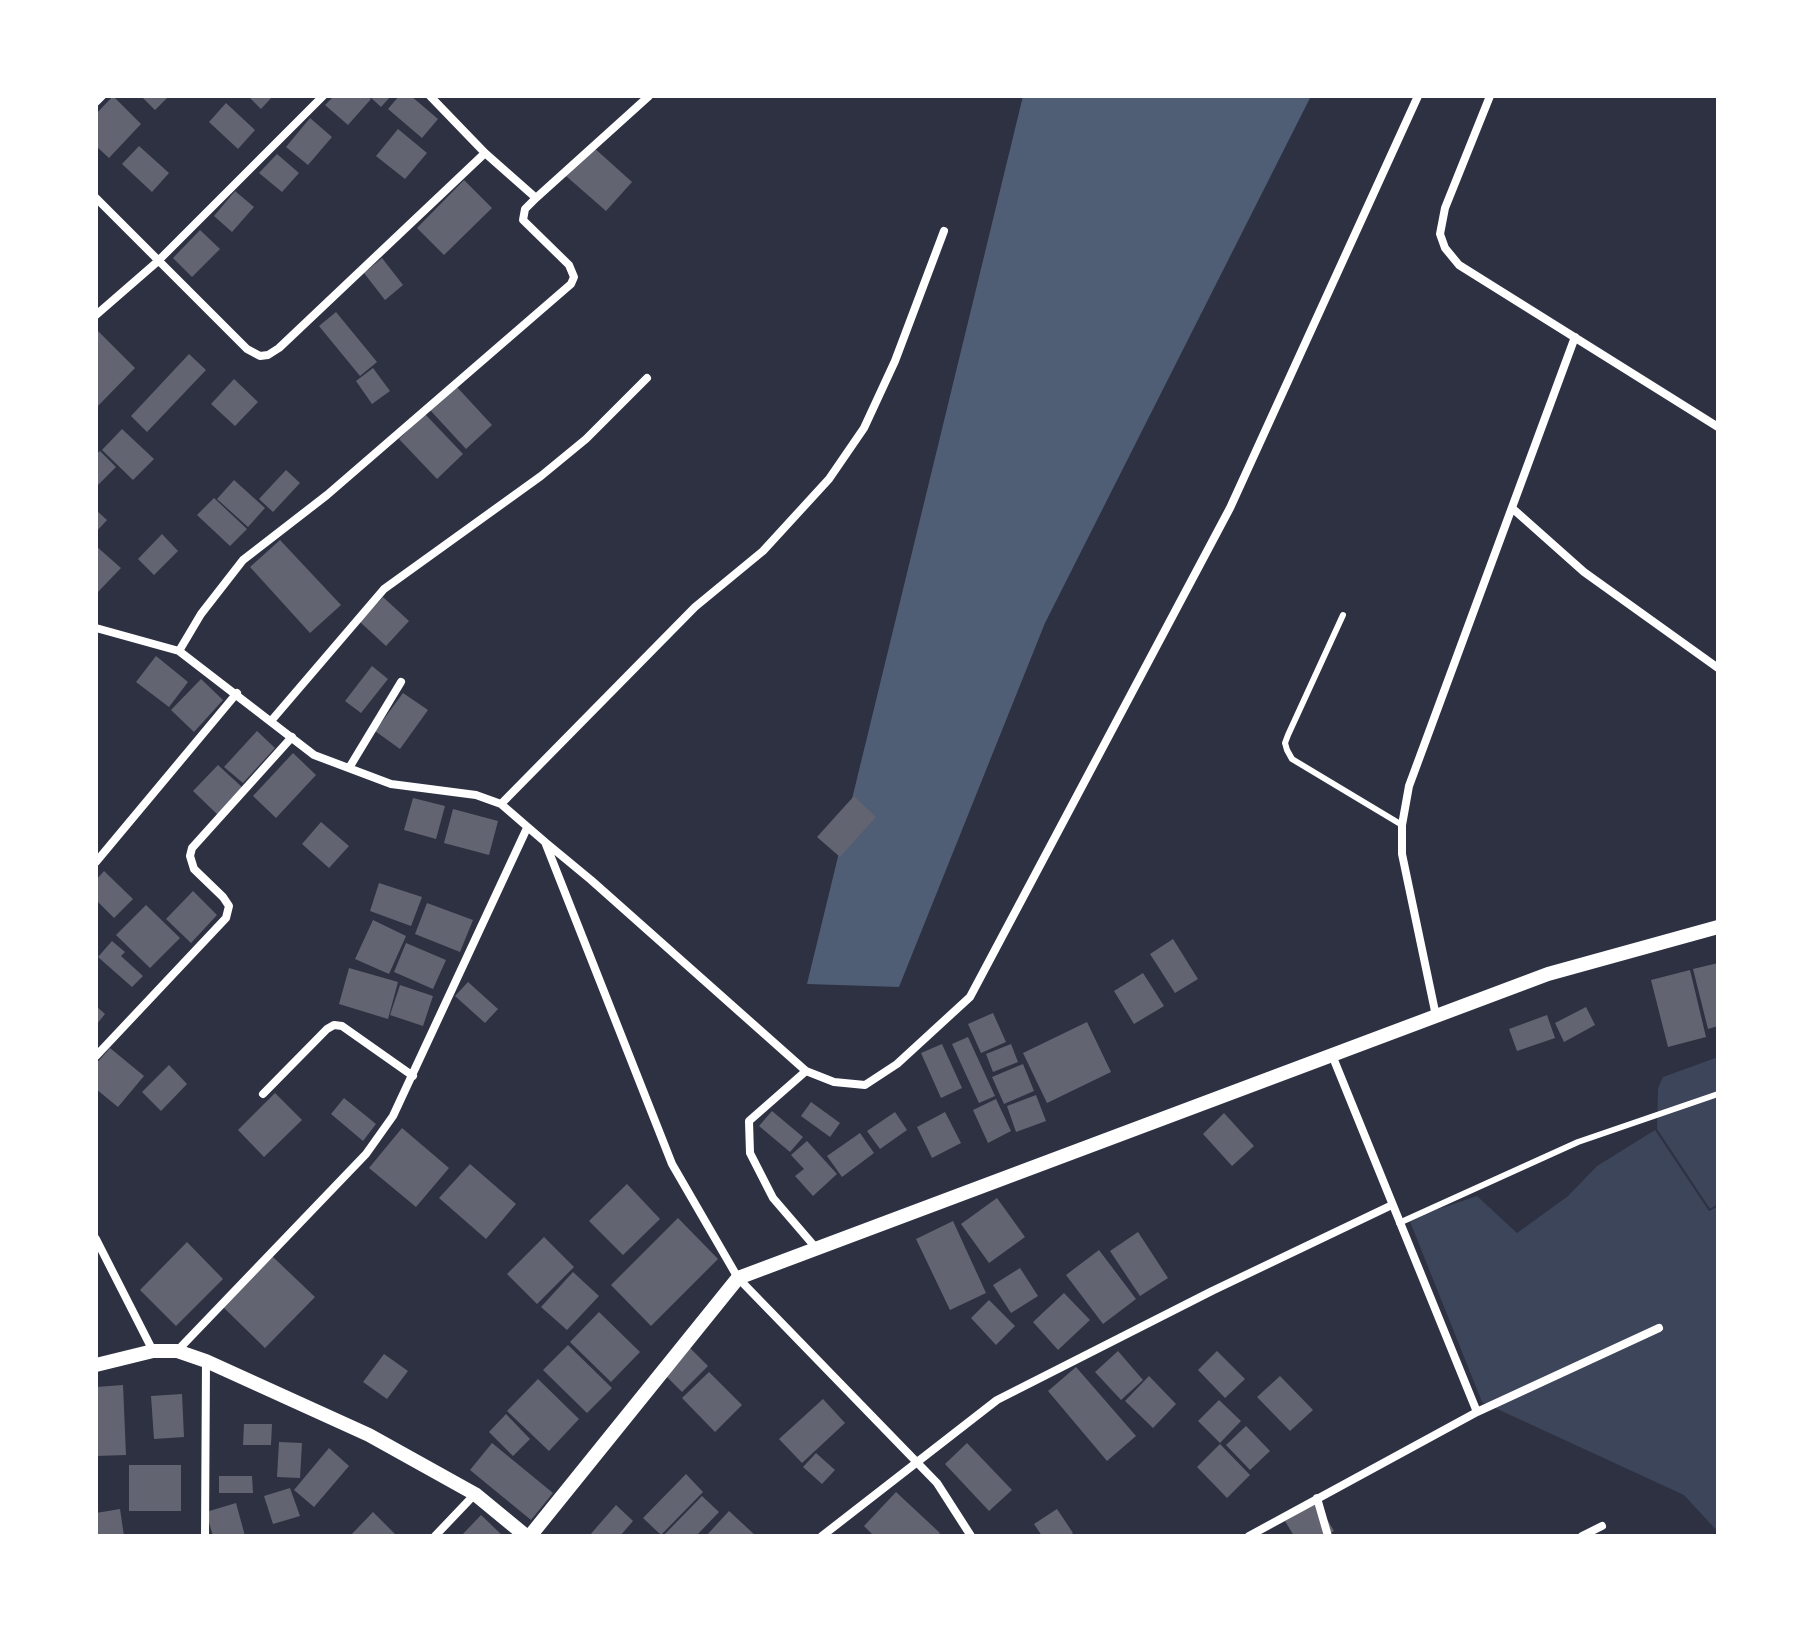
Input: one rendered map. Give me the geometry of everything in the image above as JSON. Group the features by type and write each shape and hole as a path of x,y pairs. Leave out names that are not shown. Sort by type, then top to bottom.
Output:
{"street":[{"path":"96,102 102,96"},
{"path":"96,315 157,262 323,96"},
{"path":"430,96 485,153 536,198"},
{"path":"179,651 201,614 243,560 327,495 571,284 574,277 569,265 523,220 525,209 649,96"},
{"path":"96,628 179,651 314,755 391,784 476,795 501,804 806,1071 834,1082 865,1085 897,1064 970,997 1230,508 1418,96"},
{"path":"1490,96 1445,208 1440,234 1445,248 1459,265 1718,427"},
{"path":"96,198 247,349 260,356 268,355 291,338 485,153"},
{"path":"501,804 695,607 763,551 829,479 864,428 895,361 944,231"},
{"path":"1436,1016 1402,854 1402,825 1409,786 1575,337"},
{"path":"271,721 384,589 541,476 586,439 647,378"},
{"path":"1512,508 1608,591 1718,668"},
{"path":"349,768 401,682"},
{"path":"96,862 237,693"},
{"path":"96,1056 226,918 229,906 194,869 190,856 192,848 292,737"},
{"path":"177,1351 366,1154 393,1116 527,828"},
{"path":"545,842 672,1164 738,1278 937,1483 971,1536"},
{"path":"96,1365 153,1351 177,1351 206,1361 369,1435 475,1494 528,1536 738,1278 1548,974 1718,927"},
{"path":"263,1094 334,1025 342,1026 413,1076"},
{"path":"1332,1055 1477,1412"},
{"path":"806,1071 749,1121 750,1153 773,1198 816,1248"},
{"path":"822,1536 997,1400 1212,1291 1392,1205"},
{"path":"96,1239 153,1351"},
{"path":"1249,1536 1477,1412 1659,1328"},
{"path":"205,1536 206,1361"},
{"path":"435,1536 475,1494"},
{"path":"1317,1498 1328,1536"},
{"path":"1582,1536 1602,1526"}],"lane":[{"path":"1343,615 1285,743 1299,763 1402,825"},
{"path":"1399,1223 1578,1142 1718,1094"}],"shaded area":[{"path":"1023,96 1311,96 1045,623 899,987 807,984"},
{"path":"1718,1057 1718,1204 1710,1209 1657,1129 1658,1088 1663,1077"},
{"path":"1655,1130 1709,1211 1718,1206 1718,1532 1684,1495 1482,1402 1409,1219 1477,1196 1517,1233 1568,1196 1597,1166"}],"building":[{"path":"113,96 141,124 109,158 96,146 96,114"},
{"path":"141,96 169,96 155,110"},
{"path":"248,96 273,96 261,109"},
{"path":"334,96 367,96 371,99 348,125 325,105"},
{"path":"369,96 391,96 381,107"},
{"path":"399,96 411,96 438,119 422,138 388,109"},
{"path":"226,103 255,130 238,149 209,122"},
{"path":"310,118 332,137 308,165 286,147"},
{"path":"398,129 427,153 405,179 376,156"},
{"path":"139,146 169,173 152,192 122,164"},
{"path":"592,146 632,182 606,211 566,176"},
{"path":"277,154 299,173 282,192 259,173"},
{"path":"464,180 492,208 444,255 417,228"},
{"path":"235,191 254,207 232,232 214,216"},
{"path":"200,230 220,249 192,277 173,258"},
{"path":"382,258 403,285 385,300 364,273"},
{"path":"336,312 377,362 360,376 319,326"},
{"path":"96,329 135,368 96,408"},
{"path":"189,354 206,370 147,432 131,416"},
{"path":"373,368 390,391 372,404 356,381"},
{"path":"234,379 258,402 235,426 211,404"},
{"path":"456,386 492,425 466,449 430,410"},
{"path":"425,414 463,454 437,479 399,439"},
{"path":"122,429 154,459 133,480 102,450"},
{"path":"100,451 116,467 96,487 96,454"},
{"path":"286,470 300,483 273,512 259,499"},
{"path":"234,480 265,508 248,527 217,499"},
{"path":"214,498 247,529 230,546 197,515"},
{"path":"96,510 107,520 96,532"},
{"path":"162,534 178,551 154,575 138,559"},
{"path":"280,540 341,605 310,633 250,567"},
{"path":"96,546 121,568 96,594"},
{"path":"383,597 409,621 386,646 360,622"},
{"path":"156,656 188,682 169,707 136,682"},
{"path":"372,666 388,679 361,713 345,701"},
{"path":"201,679 223,700 194,732 171,710"},
{"path":"403,693 428,710 400,749 375,731"},
{"path":"257,731 275,748 243,783 224,767"},
{"path":"293,753 316,775 276,818 253,796"},
{"path":"218,765 243,788 218,815 193,791"},
{"path":"854,796 876,817 840,857 817,837"},
{"path":"413,798 445,806 436,839 404,830"},
{"path":"453,809 498,821 489,855 444,843"},
{"path":"321,822 349,846 329,868 302,844"},
{"path":"104,871 133,899 114,918 96,900 96,880"},
{"path":"379,883 422,897 411,926 370,911"},
{"path":"193,891 217,915 191,943 166,919"},
{"path":"427,903 473,920 460,952 415,934"},
{"path":"146,905 180,938 150,968 116,935"},
{"path":"373,920 406,936 389,974 355,959"},
{"path":"1173,939 1198,979 1175,993 1150,954"},
{"path":"112,941 125,952 121,956 143,976 132,987 98,957"},
{"path":"406,943 446,960 433,989 394,972"},
{"path":"1718,963 1718,1026 1708,1029 1693,969"},
{"path":"349,968 398,982 388,1019 339,1004"},
{"path":"1690,970 1706,1037 1668,1047 1651,980"},
{"path":"1143,973 1164,1006 1134,1024 1114,991"},
{"path":"468,982 498,1009 485,1023 455,996"},
{"path":"400,985 433,996 423,1026 390,1015"},
{"path":"96,1006 105,1014 96,1025"},
{"path":"1586,1007 1595,1025 1564,1042 1555,1023"},
{"path":"993,1013 1006,1042 981,1053 968,1024"},
{"path":"1547,1015 1555,1038 1517,1051 1509,1029"},
{"path":"1087,1022 1111,1072 1047,1103 1023,1053"},
{"path":"968,1037 995,1096 979,1103 952,1044"},
{"path":"942,1044 962,1088 941,1098 921,1053"},
{"path":"1011,1044 1018,1062 993,1072 986,1054"},
{"path":"110,1048 144,1076 118,1107 96,1089 96,1064"},
{"path":"1023,1064 1034,1091 1004,1104 992,1077"},
{"path":"169,1065 187,1084 161,1111 142,1092"},
{"path":"275,1093 302,1120 264,1157 238,1130"},
{"path":"1036,1095 1046,1121 1016,1132 1007,1106"},
{"path":"344,1098 376,1124 363,1141 331,1114"},
{"path":"996,1099 1011,1131 988,1143 973,1110"},
{"path":"811,1102 840,1123 830,1137 801,1116"},
{"path":"772,1111 803,1137 790,1152 759,1126"},
{"path":"895,1112 907,1130 880,1149 867,1131"},
{"path":"945,1112 961,1143 932,1158 917,1127"},
{"path":"1224,1113 1254,1146 1232,1166 1203,1134"},
{"path":"402,1128 449,1168 416,1207 369,1168"},
{"path":"860,1133 874,1153 842,1177 827,1156"},
{"path":"807,1141 837,1174 813,1196 795,1176 804,1169 791,1155"},
{"path":"470,1164 516,1204 486,1239 439,1198"},
{"path":"627,1184 660,1219 623,1255 589,1221"},
{"path":"997,1198 1025,1237 989,1263 961,1224"},
{"path":"678,1218 718,1259 651,1326 611,1285"},
{"path":"953,1221 986,1293 950,1310 916,1239"},
{"path":"1138,1232 1168,1278 1140,1296 1110,1251"},
{"path":"544,1237 574,1267 537,1304 507,1274"},
{"path":"187,1242 223,1279 176,1326 140,1290"},
{"path":"1099,1250 1136,1299 1103,1324 1066,1275"},
{"path":"272,1256 315,1297 265,1348 223,1307"},
{"path":"1020,1268 1038,1296 1011,1313 993,1285"},
{"path":"573,1272 599,1296 567,1330 541,1307"},
{"path":"1064,1293 1090,1320 1058,1350 1033,1322"},
{"path":"989,1300 1015,1326 996,1345 971,1318"},
{"path":"599,1312 640,1352 611,1382 570,1342"},
{"path":"568,1345 612,1388 587,1413 543,1370"},
{"path":"690,1348 708,1366 682,1392 664,1374"},
{"path":"1118,1351 1143,1380 1121,1400 1095,1372"},
{"path":"1217,1351 1245,1379 1225,1398 1198,1370"},
{"path":"384,1354 408,1371 387,1399 363,1382"},
{"path":"1076,1367 1136,1436 1107,1461 1048,1391"},
{"path":"709,1372 742,1405 715,1432 682,1398"},
{"path":"1149,1376 1176,1404 1153,1428 1125,1401"},
{"path":"1280,1376 1313,1410 1290,1431 1257,1397"},
{"path":"538,1379 579,1419 549,1451 507,1411"},
{"path":"123,1385 126,1455 96,1456 96,1387"},
{"path":"182,1394 184,1437 154,1439 151,1396"},
{"path":"823,1399 845,1423 802,1463 779,1439"},
{"path":"1219,1400 1241,1421 1220,1443 1198,1421"},
{"path":"506,1414 530,1439 513,1456 489,1432"},
{"path":"244,1424 272,1424 271,1445 243,1445"},
{"path":"1246,1426 1270,1451 1250,1470 1226,1445"},
{"path":"279,1442 302,1443 300,1478 277,1477"},
{"path":"492,1443 553,1493 531,1520 470,1470"},
{"path":"967,1443 1012,1490 989,1511 945,1464"},
{"path":"1220,1444 1250,1475 1227,1498 1197,1467"},
{"path":"329,1448 349,1466 314,1507 294,1490"},
{"path":"816,1453 835,1470 822,1484 803,1467"},
{"path":"129,1465 181,1465 181,1511 129,1511"},
{"path":"686,1474 703,1492 661,1535 643,1518"},
{"path":"219,1476 252,1476 253,1493 219,1493"},
{"path":"290,1488 300,1516 273,1524 264,1496"},
{"path":"896,1492 940,1533 937,1536 874,1536 864,1526"},
{"path":"702,1496 719,1512 696,1536 663,1536"},
{"path":"1317,1502 1334,1531 1325,1536 1294,1536 1285,1521"},
{"path":"236,1503 245,1536 213,1536 206,1512"},
{"path":"616,1505 633,1521 620,1536 589,1536"},
{"path":"120,1509 124,1536 96,1536 96,1513"},
{"path":"1057,1509 1073,1533 1069,1536 1042,1536 1034,1524"},
{"path":"729,1511 756,1536 706,1536"},
{"path":"373,1512 397,1536 350,1536"},
{"path":"481,1515 503,1536 461,1536"}]}
